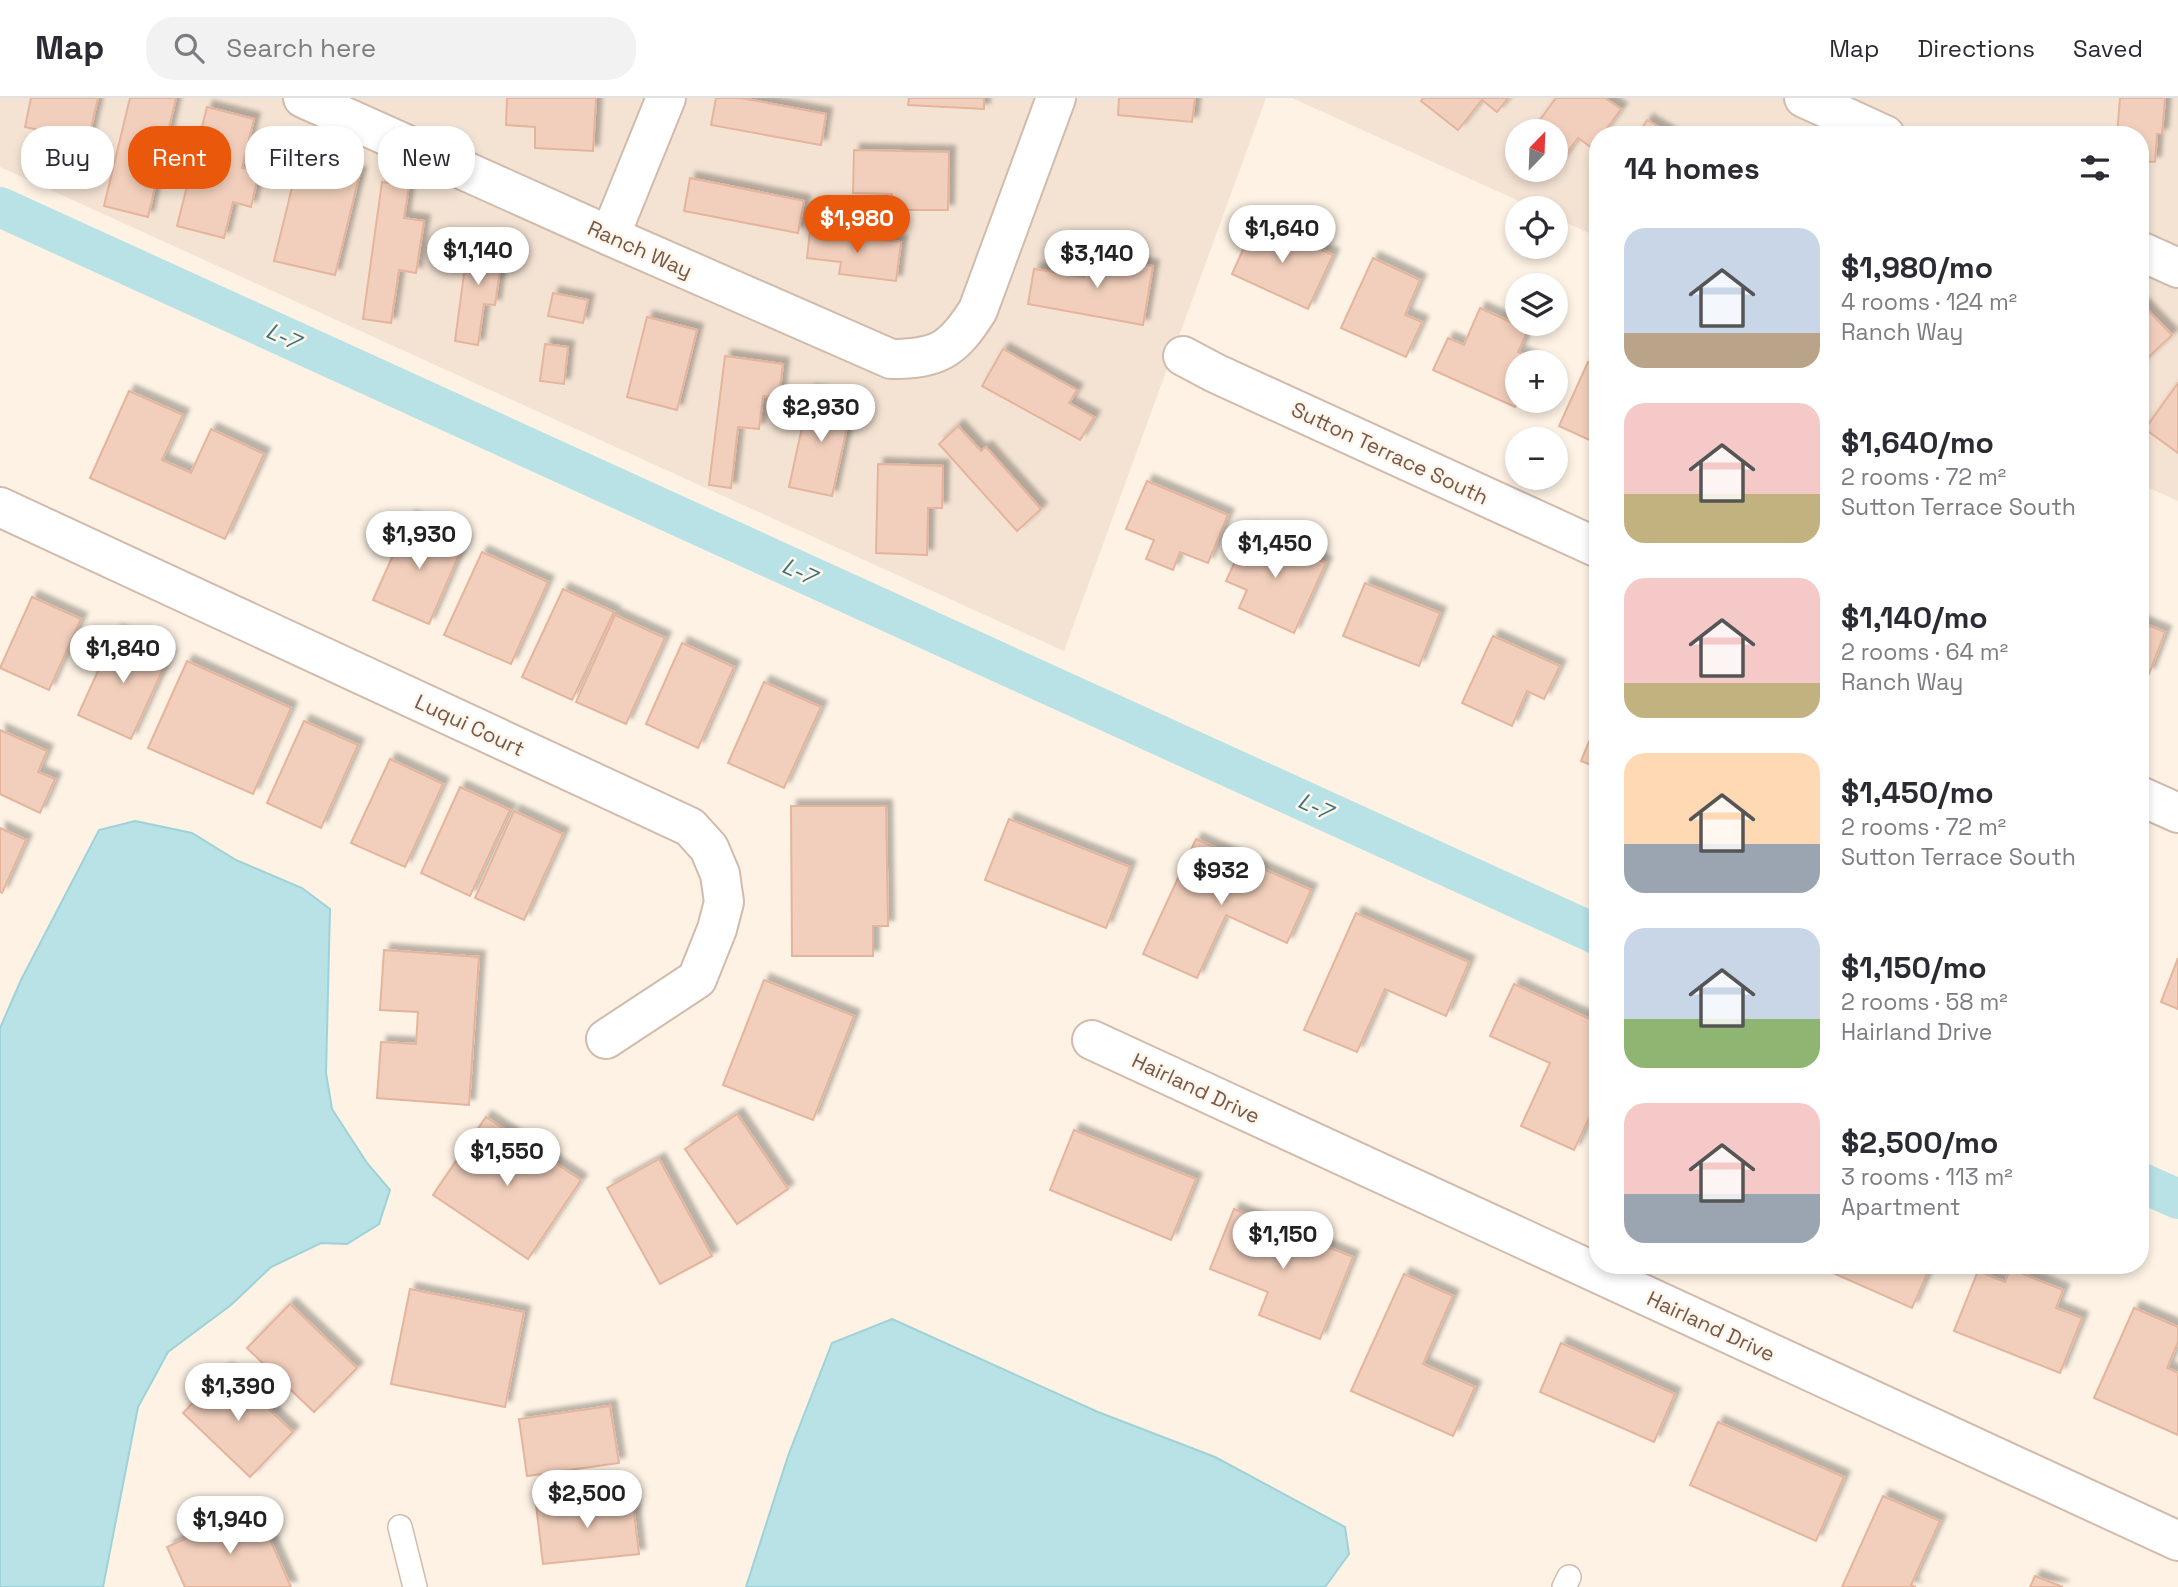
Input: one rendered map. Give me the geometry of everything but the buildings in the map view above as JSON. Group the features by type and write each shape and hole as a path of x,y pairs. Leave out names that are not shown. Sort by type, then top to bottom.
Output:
{"street":[{"name":"Ranch Way","path":"303,98 891,359 916,359 943,350 963,334 978,310 1056,98"},
{"path":"610,236 666,98"},
{"path":"1804,98 1865,126"},
{"path":"2149,255 2178,268"},
{"name":"Sutton Terrace South","path":"1183,356 1589,544"},
{"name":"Luqui Court","path":"0,508 690,827 709,848 720,874 724,902 717,929 697,979 606,1039"},
{"path":"2149,800 2178,813"},
{"name":"Hairland Drive","path":"1092,1040 1589,1269"},
{"name":"Hairland Drive","path":"1599,1274 2178,1541"}],"lane":[{"path":"400,1527 415,1587"}],"shaded area":[{"path":"0,98 1266,98 1064,651 48,189 114,189 114,126 21,126 21,177 0,167"},
{"path":"1292,98 2178,98 2178,501 2149,488 2149,126 1589,126 1589,233 1568,223 1568,196 1508,196"}],"water":[{"path":"135,821 192,833 236,860 302,888 330,909 326,1073 332,1109 367,1163 390,1190 379,1224 347,1244 321,1243 271,1267 231,1305 168,1352 138,1407 103,1587 0,1587 0,1028 21,980 99,830"},
{"path":"892,1319 1098,1412 1215,1457 1345,1527 1349,1554 1325,1587 746,1587 788,1456 832,1343"}],"waterway":[{"name":"L-7","path":"0,207 1589,931"},
{"name":"L-7","path":"2149,1186 2178,1199"}]}
